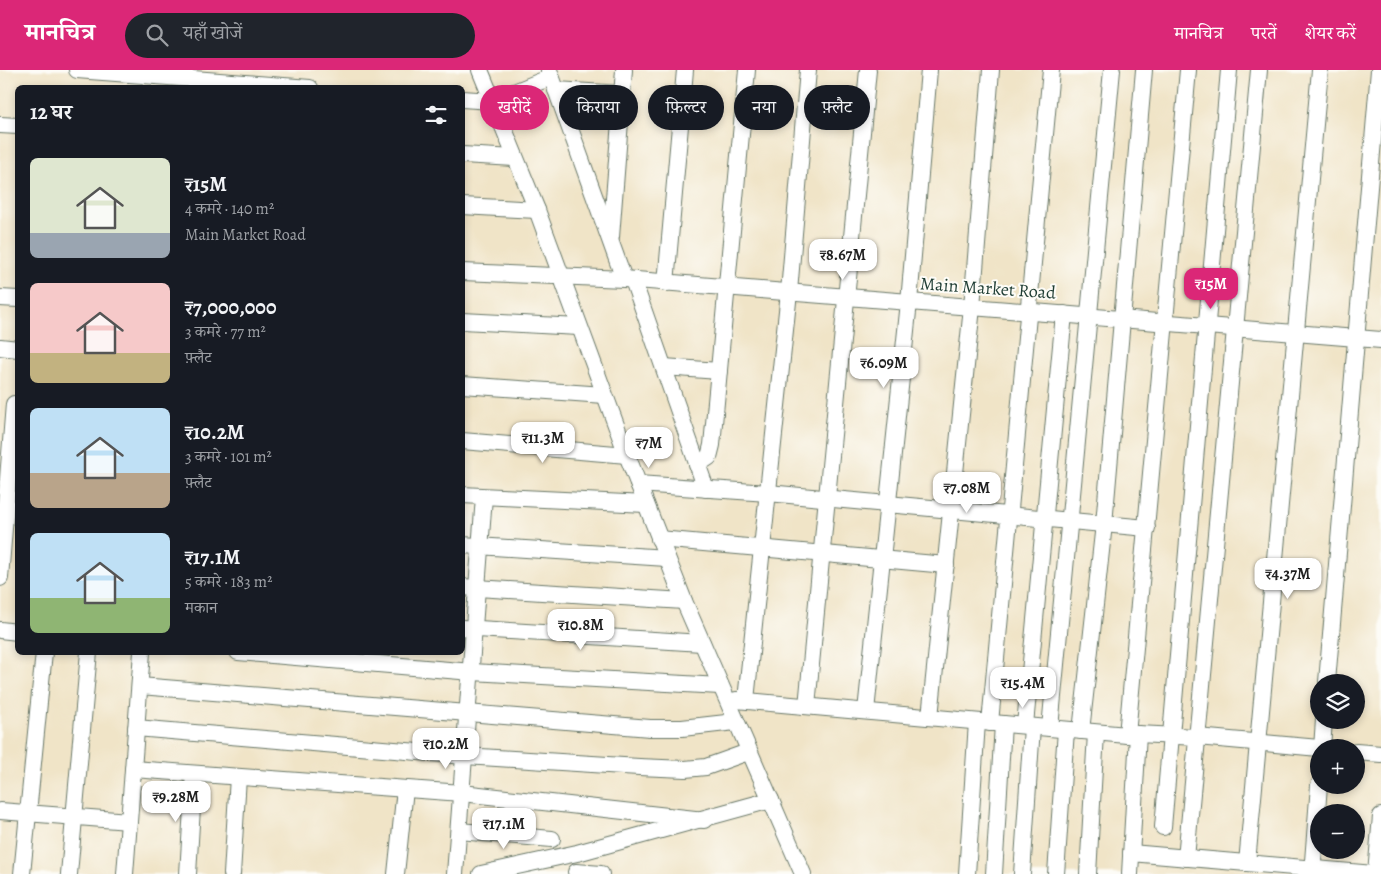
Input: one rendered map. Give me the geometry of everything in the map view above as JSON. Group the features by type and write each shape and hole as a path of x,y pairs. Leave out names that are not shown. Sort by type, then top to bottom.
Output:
{"street":[{"path":"77,70 138,81 188,79 269,85"},
{"path":"480,70 486,85"},
{"path":"623,85 624,70"},
{"path":"666,282 685,70"},
{"path":"697,465 706,461 711,453 747,70"},
{"path":"746,700 789,292 808,70"},
{"path":"807,706 848,297 868,70"},
{"path":"866,712 909,302 929,70"},
{"path":"930,717 972,307 991,70"},
{"path":"967,874 990,723 1030,311 1051,70"},
{"path":"1088,874 1073,730 1070,521 1112,70"},
{"path":"1056,874 1073,730 1104,524 1144,70"},
{"path":"1130,874 1132,853 1132,735 1147,528 1188,70"},
{"path":"1163,827 1230,70"},
{"path":"1195,864 1197,737 1259,70"},
{"path":"1243,867 1260,743 1320,70"},
{"path":"1328,674 1379,70"},
{"path":"552,79 611,243 664,367 706,489"},
{"path":"536,85 552,79 580,85"},
{"path":"465,99 480,100"},
{"path":"0,125 15,126"},
{"path":"504,130 537,210 604,395 659,539 735,722 802,874"},
{"path":"611,243 619,130"},
{"path":"465,155 515,158"},
{"path":"465,206 537,210"},
{"name":"Main Market Road","path":"465,272 666,282 1381,340"},
{"path":"0,298 15,298"},
{"path":"1022,874 1028,726 1064,314"},
{"path":"465,321 579,327"},
{"path":"0,348 15,349"},
{"path":"664,367 719,371"},
{"path":"465,385 604,395"},
{"path":"0,578 11,404"},
{"path":"465,441 627,455"},
{"path":"638,484 768,493 1147,528"},
{"path":"465,495 646,504"},
{"path":"455,874 472,672 468,628 470,588 480,547 484,497"},
{"path":"659,539 946,565"},
{"path":"465,546 667,558"},
{"path":"470,588 684,601"},
{"path":"468,628 702,644"},
{"path":"0,630 15,632"},
{"path":"22,874 44,655"},
{"path":"69,874 88,655"},
{"path":"125,874 142,655"},
{"path":"273,655 723,693 746,700 866,712 1132,735 1197,737 1310,747"},
{"path":"140,686 650,728 682,728 735,722"},
{"path":"990,723 994,874"},
{"path":"136,728 465,756 685,769 706,767 748,752"},
{"path":"1365,753 1381,754"},
{"path":"133,769 462,793 704,820"},
{"path":"188,874 194,774"},
{"path":"232,874 238,777"},
{"path":"396,874 405,789"},
{"path":"1312,871 1318,794"},
{"path":"481,874 577,853 704,820 771,800"},
{"path":"0,811 129,821"},
{"path":"1132,853 1195,864 1375,874 1381,816"},
{"path":"459,831 552,839"},
{"path":"577,853 576,873 601,874"}]}
